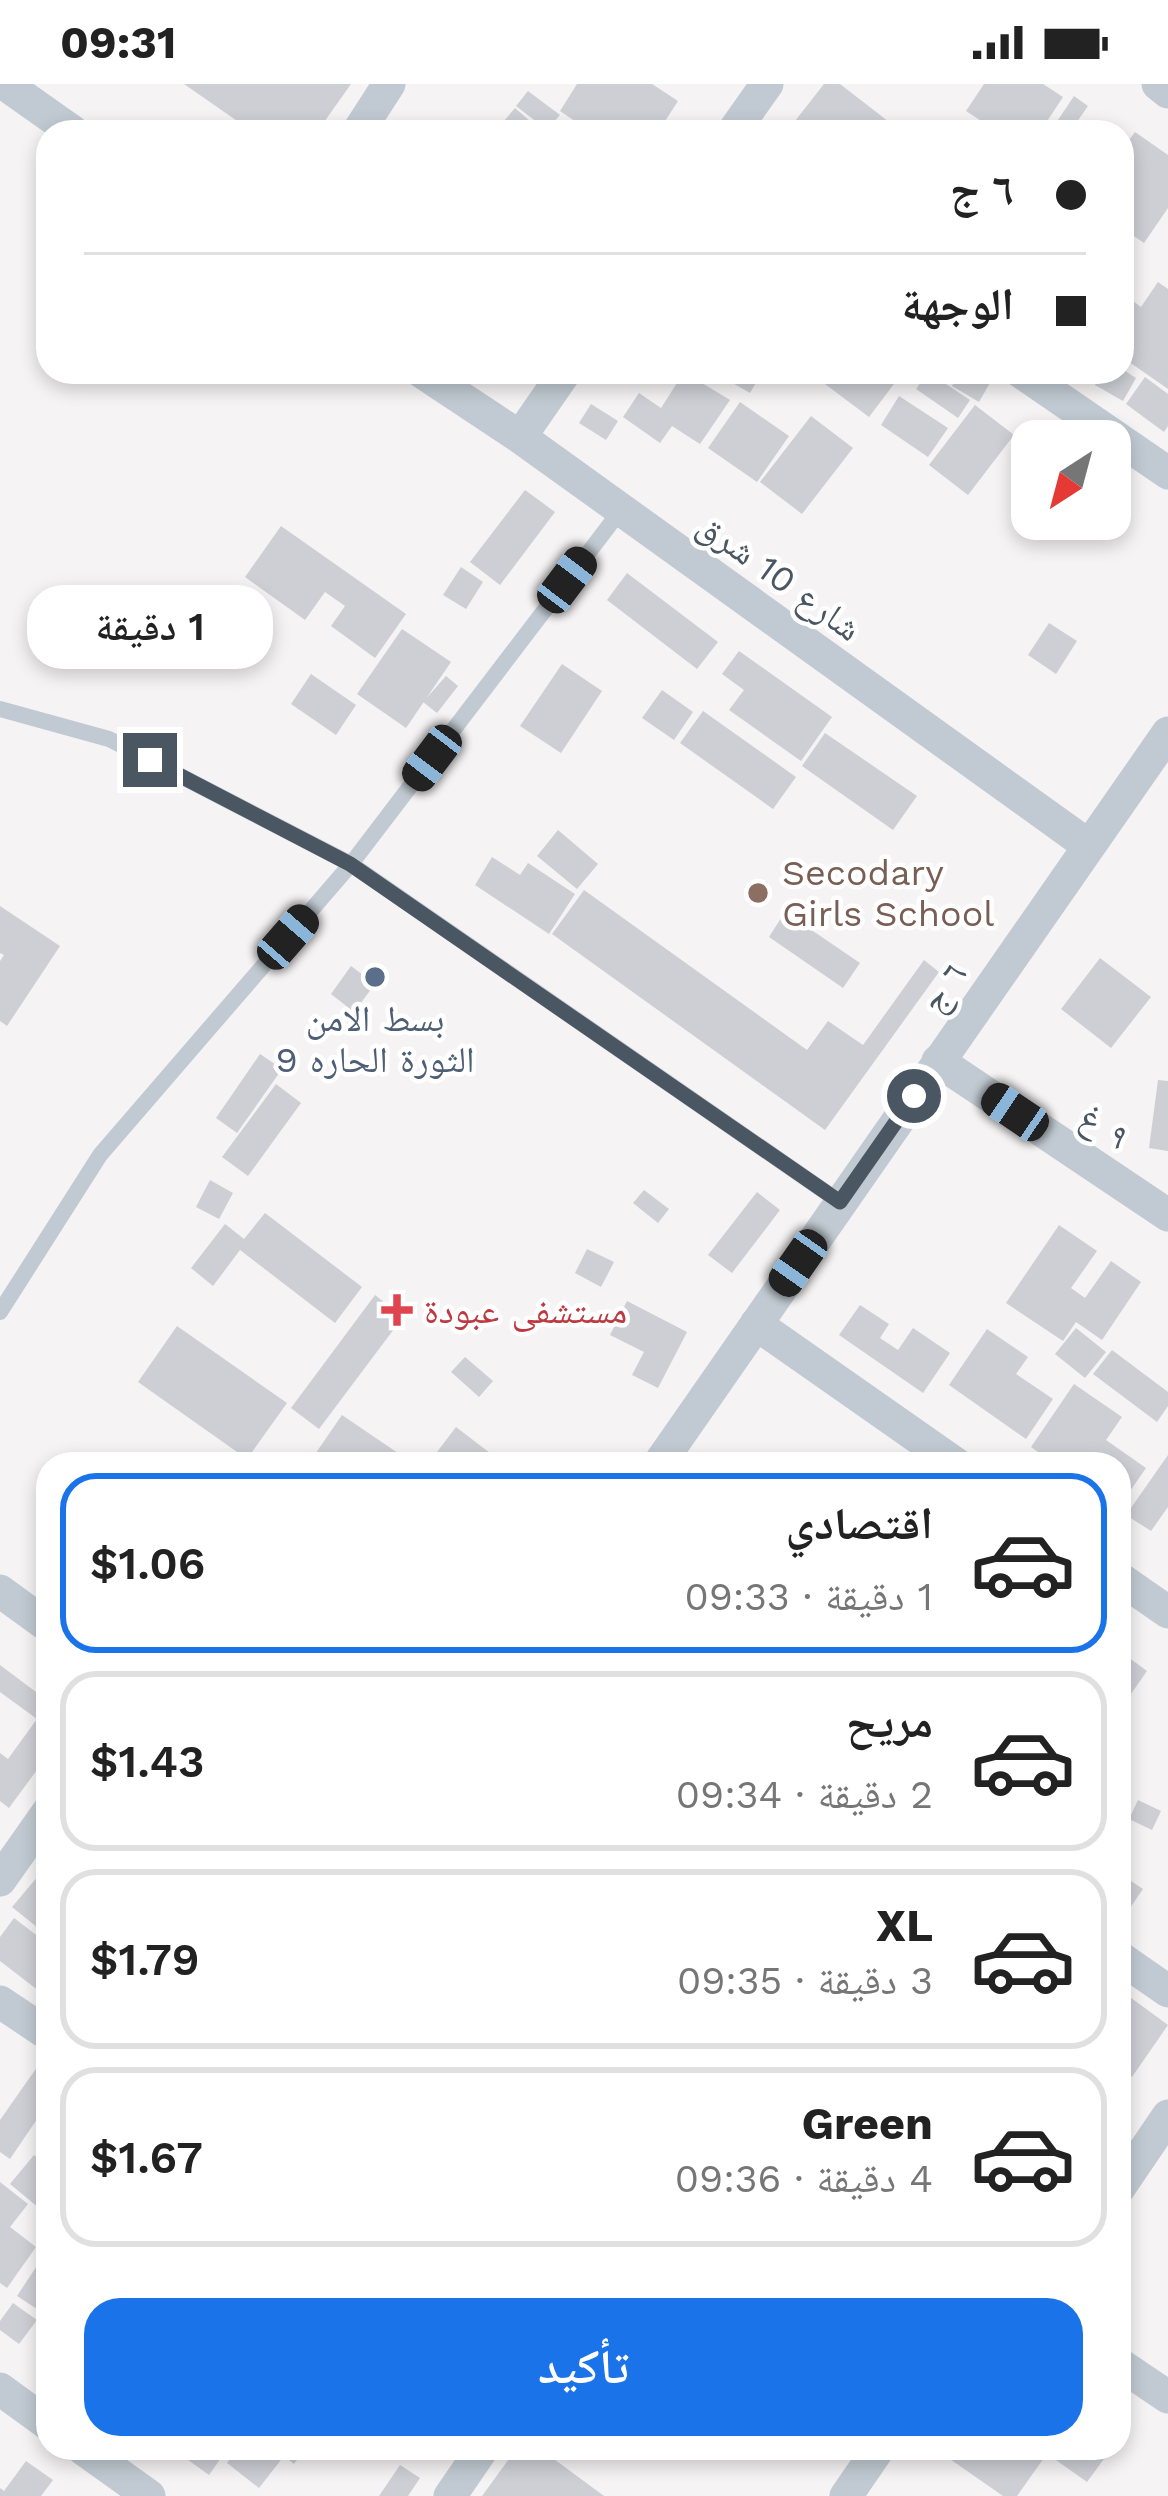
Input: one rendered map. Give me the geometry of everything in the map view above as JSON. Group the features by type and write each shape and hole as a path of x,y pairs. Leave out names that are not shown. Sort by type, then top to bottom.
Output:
{"street":[{"path":"366,120 389,84"},
{"path":"742,120 767,84"},
{"path":"1157,84 1168,92"},
{"path":"2,85 56,120"},
{"name":"شارع 10 شرق","path":"440,384 1089,847"},
{"path":"520,437 557,384"},
{"path":"1038,384 1168,473"},
{"name":"٦ ج","path":"667,1452 1168,733"},
{"name":"٩ غ","path":"938,1061 1168,1215"},
{"path":"755,1324 939,1452"},
{"path":"1131,1586 1168,1612"},
{"path":"0,1592 36,1618"},
{"path":"0,1880 36,1829"},
{"path":"1131,1966 1168,1991"},
{"path":"0,2002 36,2026"},
{"path":"1131,2170 1168,2116"},
{"path":"1131,2372 1168,2397"},
{"path":"0,2389 36,2415"},
{"path":"91,2460 112,2486 149,2496"},
{"path":"450,2496 475,2460"},
{"path":"846,2496 871,2460"}],"lane":[{"path":"0,1312 100,1155 350,864 621,509"},
{"path":"0,709 110,739 350,864 840,1202"}],"building":[{"path":"184,84 351,84 326,120 236,120"},
{"path":"577,84 652,84 678,101 666,120 573,120 560,111"},
{"path":"824,84 840,84 886,120 796,120"},
{"path":"984,84 1043,84 1063,97 1048,120 980,120 966,111"},
{"path":"528,91 560,115 556,120 534,120 516,106"},
{"path":"1074,96 1088,106 1078,120 1058,120"},
{"path":"515,108 529,120 505,120"},
{"path":"1134,133 1168,155 1168,208 1144,243 1134,236"},
{"path":"1158,282 1168,289 1168,389 1134,365 1134,302 1141,307"},
{"path":"1145,377 1168,394 1164,432 1126,404"},
{"path":"676,384 704,384 730,400 700,444 672,426 660,443 623,417 639,393 661,408"},
{"path":"734,384 755,384 750,393"},
{"path":"825,384 894,384 869,417"},
{"path":"920,384 946,384 970,400 958,418 916,389"},
{"path":"953,384 989,384 979,402"},
{"path":"1096,384 1133,384 1123,401"},
{"path":"899,396 948,428 928,457 881,425"},
{"path":"740,402 789,436 757,482 708,448"},
{"path":"591,404 618,421 606,440 579,423"},
{"path":"975,405 1011,433 968,495 929,465"},
{"path":"811,416 853,448 802,514 760,482"},
{"path":"525,490 555,512 500,585 470,562"},
{"path":"281,526 406,614 375,658 331,626 345,606 325,592 305,620 245,577"},
{"path":"461,567 483,582 466,609 443,595"},
{"path":"627,573 718,642 697,669 607,600"},
{"path":"1049,623 1077,641 1056,674 1028,655"},
{"path":"402,629 451,662 406,728 357,694"},
{"path":"739,651 832,717 801,761 729,710 744,690 722,674"},
{"path":"562,664 602,691 561,753 520,726"},
{"path":"311,674 356,705 336,735 291,704"},
{"path":"446,676 458,686 437,713 423,702"},
{"path":"662,690 693,712 674,740 642,718"},
{"path":"703,711 796,777 773,809 680,743"},
{"path":"825,733 917,796 893,830 802,766"},
{"path":"558,830 598,864 577,889 537,856"},
{"path":"492,857 520,875 528,863 575,894 549,934 475,885"},
{"path":"584,890 807,1050 828,1021 863,1045 924,960 939,972 825,1130 552,934"},
{"path":"0,906 60,946 7,1026 0,1021 0,961 4,955 0,953"},
{"path":"785,912 860,963 843,988 769,937"},
{"path":"1100,958 1151,997 1111,1048 1061,1009"},
{"path":"351,966 375,984 354,1012 331,994"},
{"path":"260,1054 282,1069 237,1133 216,1118"},
{"path":"1158,1080 1168,1081 1168,1151 1149,1148"},
{"path":"276,1084 301,1103 248,1176 222,1157"},
{"path":"210,1180 233,1193 219,1219 196,1207"},
{"path":"644,1190 669,1209 658,1223 633,1203"},
{"path":"757,1192 780,1210 732,1273 708,1255"},
{"path":"265,1213 362,1287 335,1323 240,1250 213,1286 191,1268 225,1224 244,1239"},
{"path":"1059,1225 1097,1251 1071,1288 1085,1298 1111,1261 1141,1282 1102,1340 1076,1322 1063,1341 1006,1303"},
{"path":"587,1249 614,1262 601,1287 575,1273"},
{"path":"375,1295 403,1317 319,1429 291,1408"},
{"path":"627,1301 687,1332 658,1388 632,1375 644,1352 610,1335"},
{"path":"860,1305 889,1324 880,1338 898,1350 913,1328 950,1353 923,1393 839,1335"},
{"path":"177,1326 287,1403 252,1452 237,1452 138,1382"},
{"path":"1076,1328 1106,1352 1085,1378 1055,1354"},
{"path":"987,1329 1028,1357 1016,1374 1053,1399 1026,1439 949,1385"},
{"path":"1112,1350 1168,1392 1168,1406 1157,1422 1093,1374"},
{"path":"465,1357 493,1381 479,1397 451,1372"},
{"path":"1074,1384 1122,1417 1106,1440 1123,1452 1038,1452 1031,1447"},
{"path":"342,1415 396,1452 317,1452"},
{"path":"456,1427 489,1452 437,1452"},
{"path":"1168,1455 1168,1507 1151,1531 1131,1518 1131,1508"},
{"path":"1131,1458 1146,1468 1131,1490"},
{"path":"1131,1659 1147,1671 1131,1694"},
{"path":"0,1665 36,1692 36,1718 0,1692"},
{"path":"36,1720 36,1771 9,1808 0,1801 0,1753 8,1759"},
{"path":"1138,1800 1161,1811 1152,1830 1131,1820"},
{"path":"36,1879 36,1926 12,1907"},
{"path":"1131,1881 1143,1889 1131,1906"},
{"path":"14,1918 36,1935 36,1989 0,1961 0,1937"},
{"path":"1131,1998 1168,2025 1131,2076"},
{"path":"36,2069 36,2121 10,2159 0,2152 0,2120"},
{"path":"34,2155 36,2157 36,2206 10,2184"},
{"path":"0,2182 28,2204 10,2227 36,2247 7,2288 0,2283"},
{"path":"36,2267 36,2308 17,2296"},
{"path":"13,2303 36,2319 19,2344 0,2330 0,2321"},
{"path":"188,2460 220,2460 209,2475"},
{"path":"229,2460 281,2460 259,2488 227,2463"},
{"path":"508,2460 555,2460 604,2496 482,2496"},
{"path":"951,2460 1042,2460 1017,2496 1003,2496"},
{"path":"1056,2460 1103,2460 1087,2482"},
{"path":"26,2461 53,2480 41,2496 0,2496 0,2488 4,2491"},
{"path":"400,2465 420,2478 408,2496 379,2496"}],"place":[{"name":"Secodary Girls School","path":"758,893"},
{"name":"بسط الامن الثورة الحاره 9","path":"375,977"},
{"name":"مستشفى عبودة","path":"397,1310"}],"route":[{"path":"150,760 350,864 840,1202 914,1096"}]}
